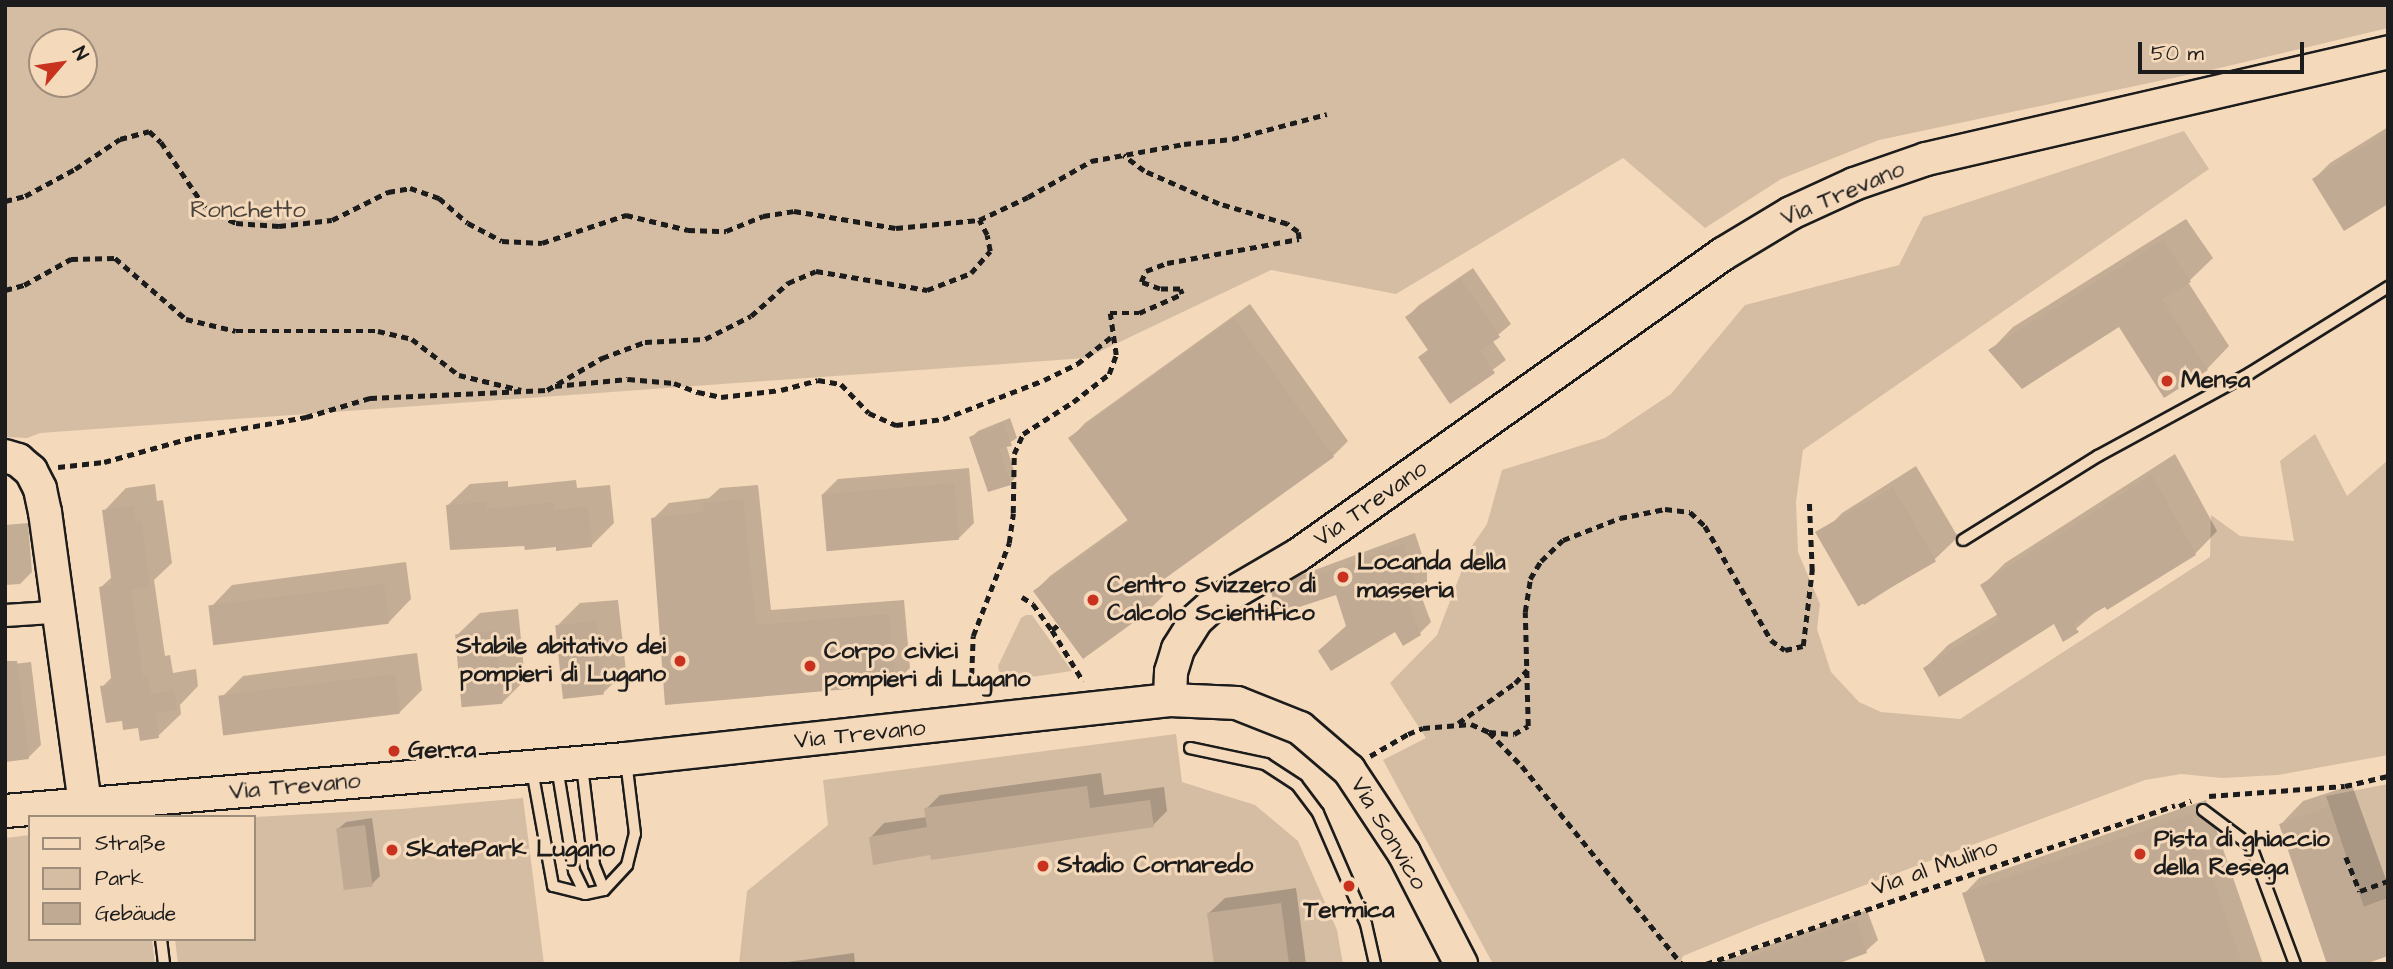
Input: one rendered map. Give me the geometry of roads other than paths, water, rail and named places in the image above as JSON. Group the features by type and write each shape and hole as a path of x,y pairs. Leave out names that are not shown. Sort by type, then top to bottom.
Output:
{"main road":[{"name":"Via Trevano","path":"5,811 85,803 144,803 626,759 1170,700 1171,672 1178,649 1196,620 1214,604 1298,555 1723,254 1791,213 1854,184 1926,159 2388,52"},
{"path":"18,464 40,489 85,803"},
{"name":"Via Sonvico","path":"1170,700 1237,703 1268,713 1317,740 1349,770 1374,803 1404,853 1461,964"}],"street":[{"path":"5,615 51,612 52,559"}],"lane":[{"path":"1963,540 2098,456 2250,373 2388,287"},
{"path":"1190,748 1265,764 1297,785 1318,813 1366,924 1375,964"},
{"path":"556,765 553,886 585,894 604,890 627,865 635,834 626,759"},
{"path":"556,765 604,890"},
{"path":"556,765 574,871 585,894"},
{"path":"2203,810 2251,846 2295,964"},
{"path":"161,941 164,964"}],"place":[{"name":"Mensa","path":"2167,381"},
{"name":"Locanda della masseria","path":"1343,577"},
{"name":"Centro Svizzero di Calcolo Scientifico","path":"1093,600"},
{"name":"Stabile abitativo dei pompieri di Lugano","path":"680,661"},
{"name":"Corpo civici pompieri di Lugano","path":"810,666"},
{"name":"Gerra","path":"394,751"},
{"name":"SkatePark Lugano","path":"392,850"},
{"name":"Pista di ghiaccio della Resega","path":"2140,854"},
{"name":"Stadio Cornaredo","path":"1043,866"},
{"name":"Termica","path":"1349,886"}],"park label":[{"name":"Ronchetto","path":"248,211"}]}
